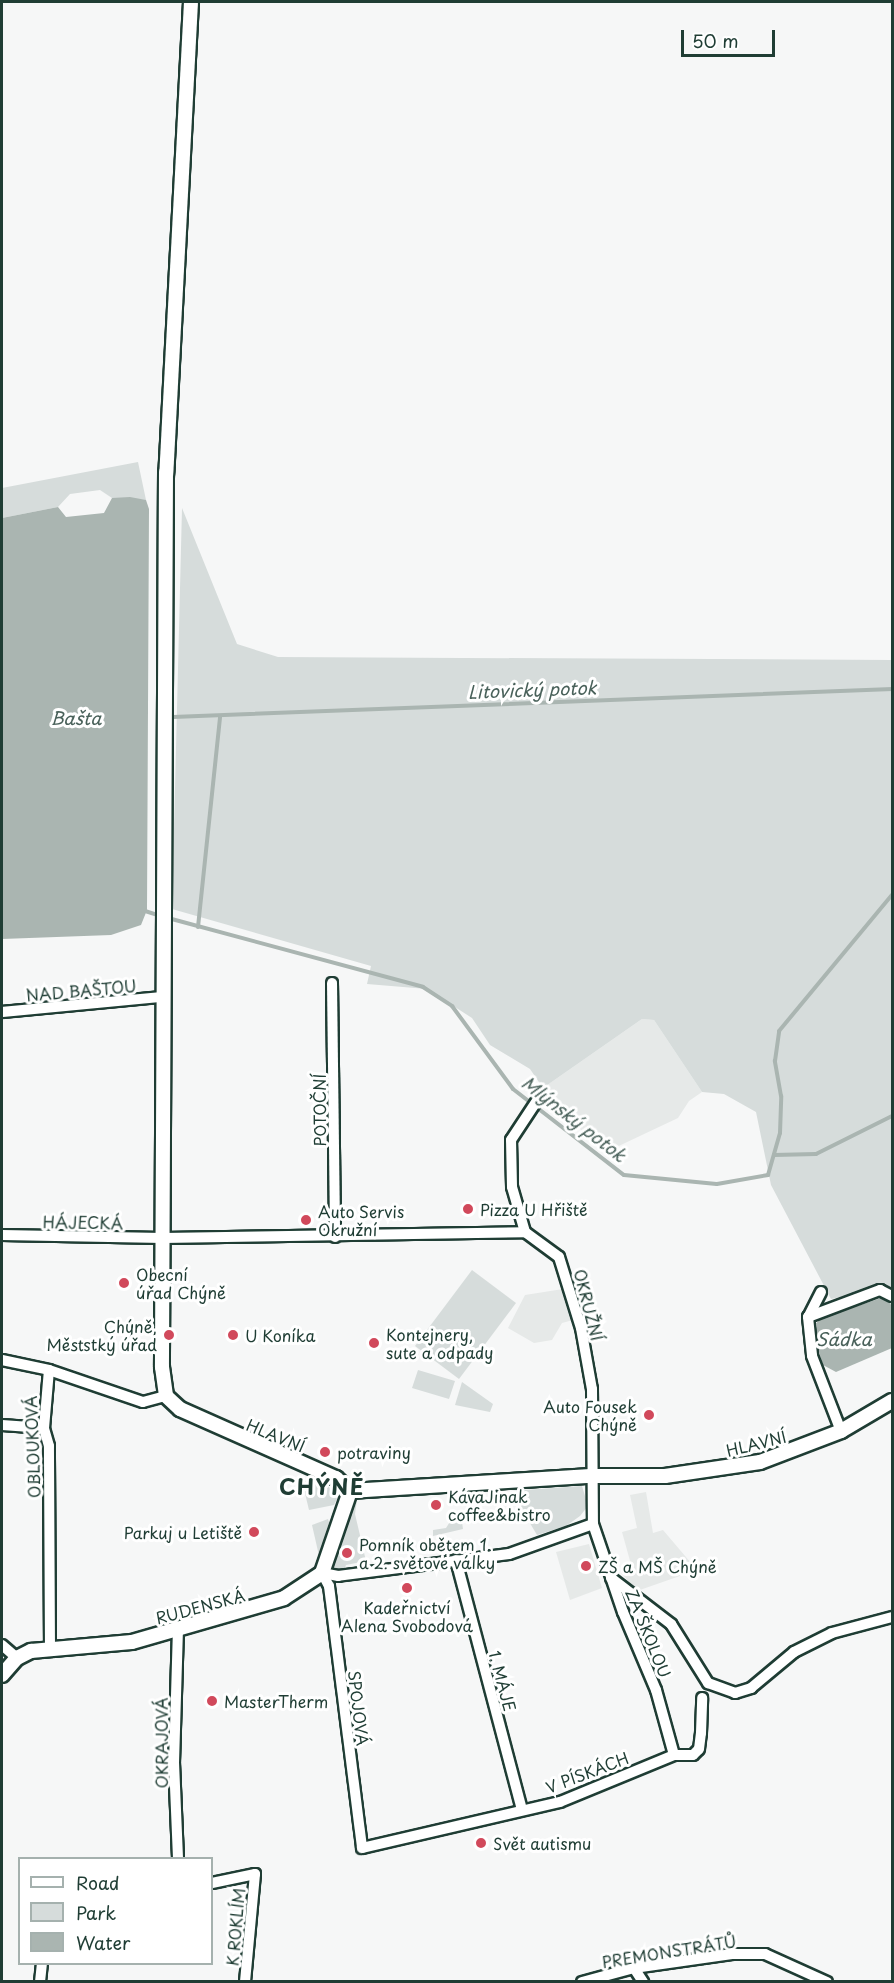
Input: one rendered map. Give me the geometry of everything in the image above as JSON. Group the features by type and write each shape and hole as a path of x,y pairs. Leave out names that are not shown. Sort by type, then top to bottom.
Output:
{"street":[{"path":"2,1360 49,1370 143,1402 166,1396 162,1367 162,997 166,472 191,2"},
{"name":"POTOČNÍ","path":"332,983 335,1237"},
{"name":"NAD BAŠTOU","path":"2,1012 162,997"},
{"path":"163,1238 525,1233 512,1187 511,1140 536,1102"},
{"name":"OKRUŽNÍ","path":"525,1233 559,1257 579,1318 592,1389 593,1524"},
{"name":"HÁJECKÁ","path":"2,1235 163,1238"},
{"path":"808,1317 880,1290 892,1296"},
{"path":"821,1292 808,1317 812,1356 841,1431"},
{"name":"OBLOUKOVÁ","path":"49,1370 44,1428 49,1446 50,1648"},
{"name":"HLAVNÍ","path":"166,1396 180,1409 336,1478 350,1491 591,1476 665,1476 760,1462 841,1431 892,1401"},
{"path":"2,1425 44,1428"},
{"path":"350,1491 322,1573 338,1576 508,1554 593,1524"},
{"name":"ZA ŠKOLOU","path":"593,1524 611,1578 656,1690 674,1755"},
{"name":"1. MÁJE","path":"456,1560 522,1809"},
{"name":"RUDENSKÁ","path":"17,1658 50,1648 132,1642 178,1628 261,1608 284,1598 322,1573"},
{"name":"SPOJOVÁ","path":"322,1573 329,1586 362,1848"},
{"path":"611,1578 671,1624 708,1683 735,1694 751,1688 795,1652 832,1633 892,1617"},
{"name":"OKRAJOVÁ","path":"178,1628 174,1763 178,1857"},
{"path":"2,1645 17,1658 2,1675"},
{"name":"V PÍSKÁCH","path":"362,1848 560,1802 674,1755 693,1755 699,1749 702,1698"},
{"name":"K ROKLÍM","path":"213,1883 255,1874 245,1982"},
{"name":"PREMONSTRÁTŮ","path":"582,1982 634,1968 732,1954 765,1954 827,1982"},
{"path":"40,1982 42,1965"},
{"path":"634,1968 644,1982"}],"shaded area":[{"path":"642,1019 654,1020 702,1092 689,1101 678,1118 606,1152 545,1098 543,1088"},
{"path":"563,1289 573,1320 562,1323 552,1340 534,1343 508,1328 525,1295"},
{"path":"646,1492 653,1533 663,1530 697,1570 637,1591 621,1573 632,1568 622,1532 637,1528 630,1495"},
{"path":"589,1544 602,1588 570,1600 556,1552"}],"green space":[{"path":"138,462 146,500 112,498 100,490 70,494 58,507 2,518 2,488"},
{"path":"182,508 237,644 278,657 892,660 892,1286 831,1299 771,1185 756,1112 724,1094 702,1092 654,1020 642,1019 543,1088 530,1069 490,1045 472,1018 427,989 367,984 371,966 172,909"},
{"path":"472,1270 516,1303 459,1379 415,1346"},
{"path":"418,1370 455,1381 449,1399 412,1388"},
{"path":"462,1382 493,1404 490,1412 455,1405"},
{"path":"324,1480 337,1499 334,1505 309,1510 302,1481"},
{"path":"582,1486 588,1506 580,1516 566,1526 537,1535 511,1491"},
{"path":"357,1500 355,1514 366,1561 346,1565 344,1571 332,1568"},
{"path":"461,1515 463,1529 433,1536 433,1530 446,1528 453,1517"},
{"path":"328,1519 331,1528 320,1560 312,1525"}],"water":[{"name":"Bašta","path":"130,497 146,500 149,509 147,910 141,925 111,935 2,939 2,518 58,507 66,517 104,513 112,498"},
{"name":"Sádka","path":"881,1298 890,1302 892,1308 892,1348 836,1372 823,1365 814,1337 814,1325 822,1318"}],"waterway":[{"name":"Litovický potok","path":"173,717 892,689"},
{"path":"198,927 220,717"},
{"name":"Mlýnský potok","path":"168,918 423,987 452,1006 513,1089 624,1175 717,1184 768,1175 780,1133 781,1096 775,1061 779,1031 892,895"},
{"name":"Mlýnský potok","path":"142,910 161,916"},
{"path":"774,1155 816,1154 892,1116"}],"place":[{"name":"Pizza U Hřiště","path":"468,1209"},
{"name":"Auto Servis Okružní","path":"306,1220"},
{"name":"Obecní úřad Chýně","path":"124,1283"},
{"name":"Chýně, Měststký úřad","path":"169,1335"},
{"name":"U Koníka","path":"233,1335"},
{"name":"Kontejnery, sute a odpady","path":"374,1343"},
{"name":"Auto Fousek Chýně","path":"649,1415"},
{"name":"potraviny","path":"325,1452"},
{"name":"KávaJinak coffee&bistro","path":"436,1505"},
{"name":"Parkuj u Letiště","path":"254,1532"},
{"name":"Pomník obětem 1. a 2. světové války","path":"347,1553"},
{"name":"ZŠ a MŠ Chýně","path":"586,1566"},
{"name":"Kadeřnictví Alena Svobodová","path":"407,1588"},
{"name":"MasterTherm","path":"212,1701"},
{"name":"Svět autismu","path":"481,1843"}],"district":[{"name":"CHÝNĚ","path":"322,1486"}]}
